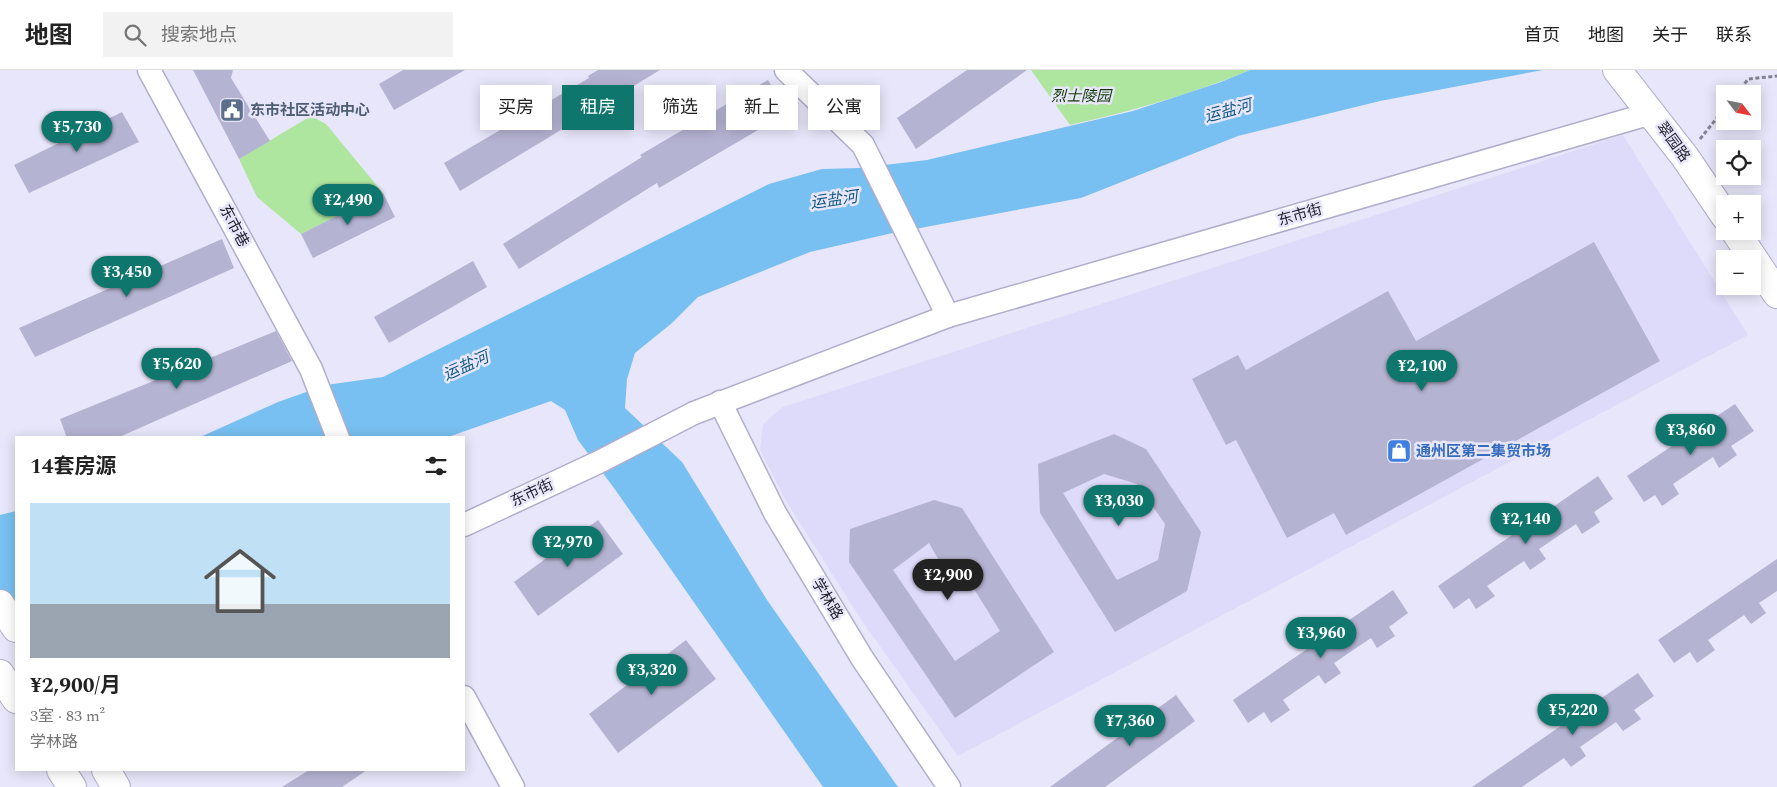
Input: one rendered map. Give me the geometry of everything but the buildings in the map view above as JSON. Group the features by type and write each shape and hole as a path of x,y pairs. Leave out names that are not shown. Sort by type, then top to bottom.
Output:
{"street":[{"name":"东市巷","path":"149,70 311,369 337,436"},
{"path":"786,70 863,146 948,316"},
{"name":"翠园路","path":"1618,72 1685,157 1716,203"},
{"name":"东市街","path":"465,525 599,462 694,413 948,316 1652,113"},
{"path":"1741,240 1777,294"},
{"name":"学林路","path":"720,402 780,522 862,658 949,787"},
{"path":"0,604 15,626"},
{"path":"0,674 15,697"},
{"path":"465,699 513,787"},
{"path":"62,771 72,787"},
{"path":"107,771 116,787"}],"path":[{"path":"1744,85 1748,80 1777,76"},
{"path":"1685,157 1716,119"}],"shaded area":[{"path":"1623,135 1716,284 1716,295 1723,295 1748,335 958,756 860,618 786,501 760,450 763,424 783,407"}],"green space":[{"name":"烈士陵园","path":"1031,70 1250,70 1162,101 1070,125"},
{"path":"311,116 326,124 383,193 301,234 257,197 239,159"}],"water":[{"name":"运盐河","path":"1250,70 1543,70 1380,101 1238,136 1081,198 888,234 810,252 698,297 672,323 635,353 627,379 625,408 682,462 767,600 898,787 823,787 614,488 578,440 565,410 551,401 451,436 202,436 278,402 326,385 383,377 769,184 822,169 859,168 927,160 1133,111 1221,82"},
{"path":"15,511 15,622 0,627 0,515"}],"place":[{"name":"东市社区活动中心","path":"232,110"},
{"name":"通州区第二集贸市场","path":"1399,451"}]}
